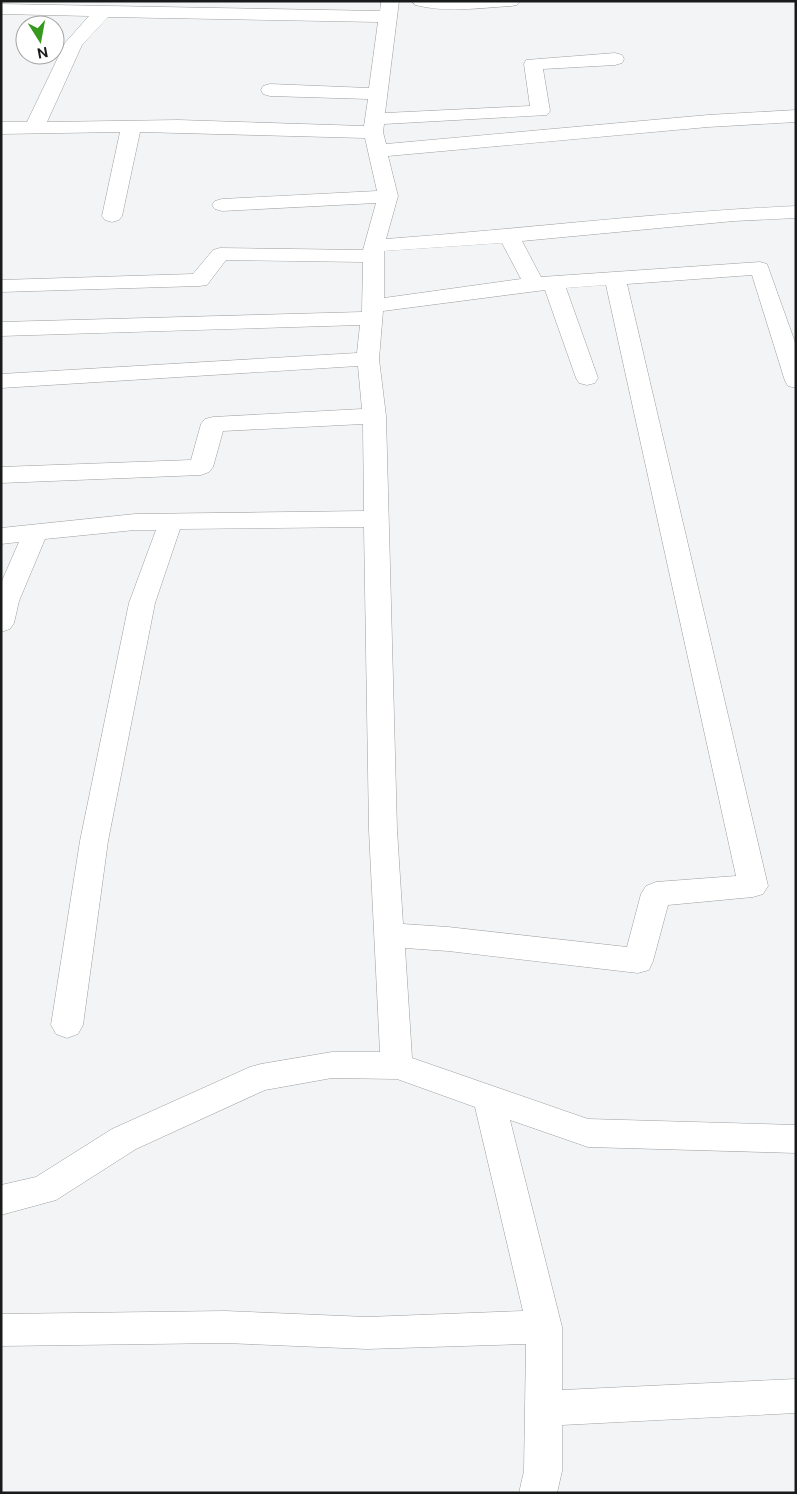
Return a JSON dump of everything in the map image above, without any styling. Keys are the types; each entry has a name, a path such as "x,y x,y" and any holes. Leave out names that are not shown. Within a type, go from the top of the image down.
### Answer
{"street":[{"path":"421,1 447,4 510,1"},
{"path":"1,9 63,5 103,11 389,9 375,134 388,196 374,251 368,359 374,416 383,830 397,1066"},
{"path":"34,128 74,43 103,11"},
{"path":"375,134 540,111 533,64 615,58"},
{"path":"270,90 378,94"},
{"path":"1,128 178,126 375,134 796,116"},
{"path":"112,216 131,127"},
{"path":"222,205 388,196"},
{"path":"1,286 199,280 220,254 374,251 734,215 796,212"},
{"path":"509,236 543,283 587,378"},
{"path":"1,329 372,312 543,283 760,268 796,381"},
{"path":"389,935 448,939 638,961 656,894 753,886 616,278"},
{"path":"1,380 368,359"},
{"path":"1,475 201,468 213,424 374,416"},
{"path":"1,536 135,522 376,519"},
{"path":"67,1025 94,841 142,603 170,521"},
{"path":"1,623 6,602 36,532"},
{"path":"1,1200 44,1190 124,1139 261,1077 332,1065 397,1066 588,1133 796,1139"},
{"path":"489,1098 544,1327 543,1470 538,1493"},
{"path":"1,1330 225,1327 367,1333 544,1327"},
{"path":"544,1408 796,1396"}]}
